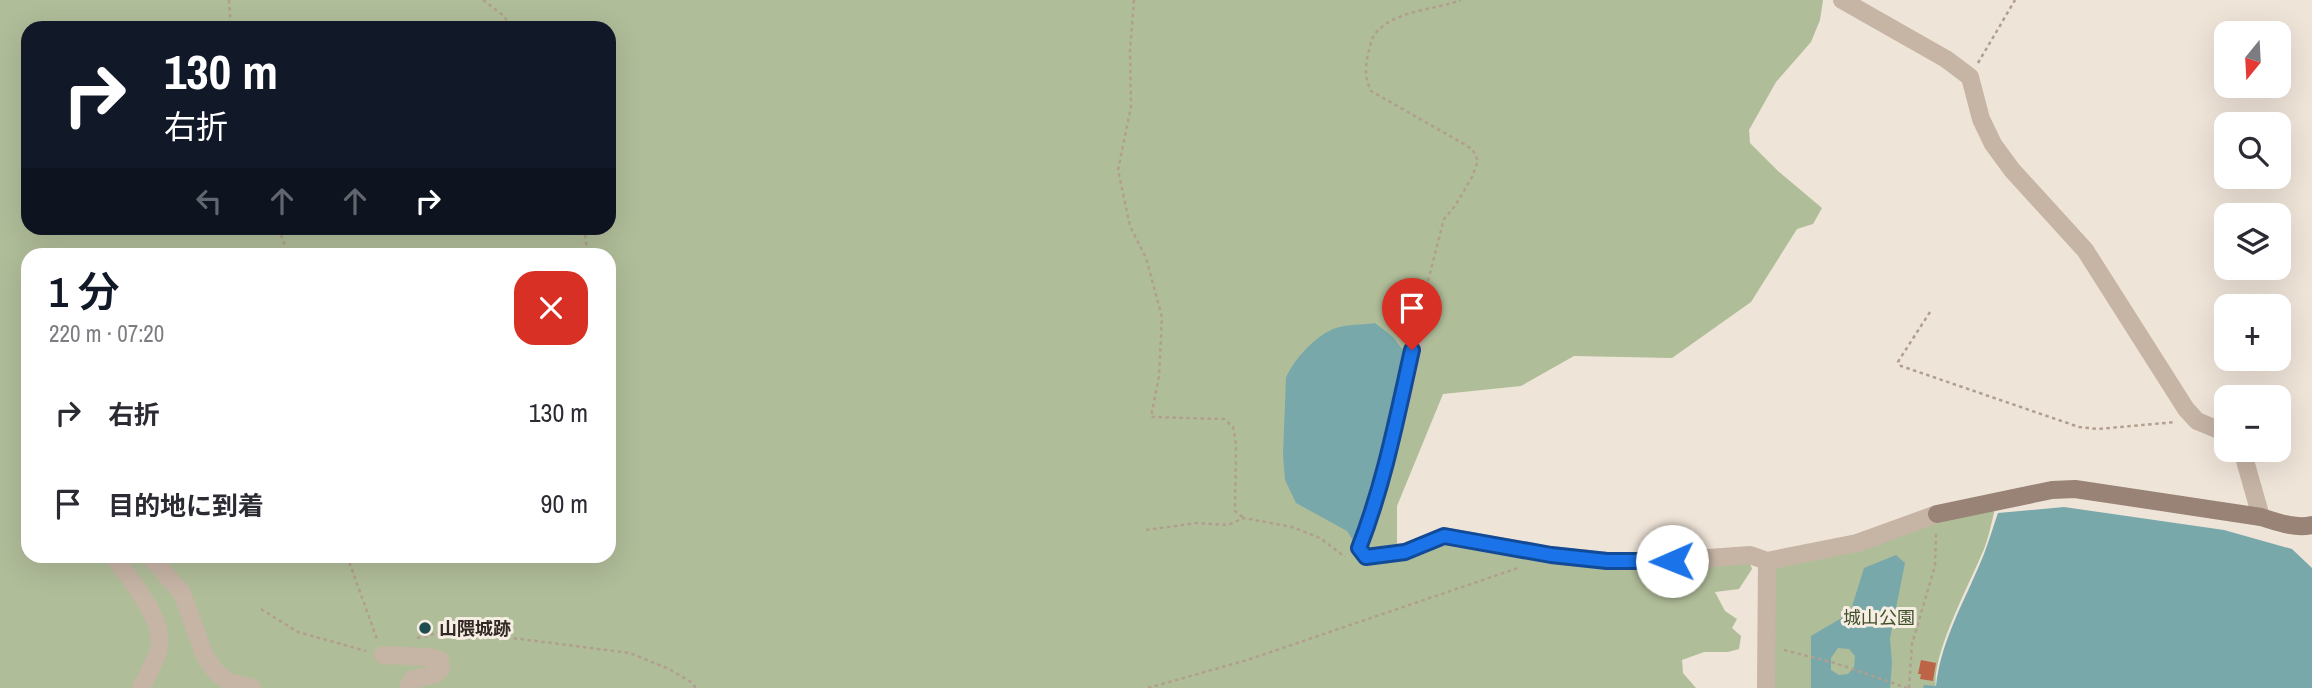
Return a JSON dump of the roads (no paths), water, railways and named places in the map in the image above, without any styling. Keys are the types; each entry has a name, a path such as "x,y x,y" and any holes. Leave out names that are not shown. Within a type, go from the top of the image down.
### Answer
{"street":[{"path":"1842,0 1947,59 1970,76 1981,119 1993,144 2012,170 2085,250 2186,409 2197,421 2214,428"},
{"path":"1418,326 1391,449 1359,548 1366,557 1405,552 1444,536 1551,555 1653,562 1749,555 1767,561 1857,543 1937,514 2052,490 2075,489 2262,517 2309,528"},
{"path":"2246,462 2262,517"},
{"path":"1766,688 1767,561"},
{"path":"119,563 158,628 159,646 141,688"},
{"path":"156,563 182,593 204,654 215,671 229,682 252,688"},
{"path":"383,655 440,660 440,669 436,674 412,680 408,688"}],"water":[{"path":"1375,323 1393,337 1405,353 1367,510 1354,542 1347,531 1296,503 1285,480 1283,455 1286,378 1306,348 1329,331 1345,326"},
{"path":"2064,507 2224,530 2292,549 2312,568 2312,688 1923,688 1924,685 1936,686 1949,635 1984,554 1998,513"},
{"path":"1896,555 1905,563 1890,638 1890,688 1811,688 1811,636 1850,613 1864,568","holes":["1838,648 1849,649 1855,656 1854,667 1848,674 1839,675 1831,670 1831,658"]}],"place":[{"name":"山隈城跡","path":"425,628"}],"park label":[{"name":"城山公園","path":"1879,617"}]}
